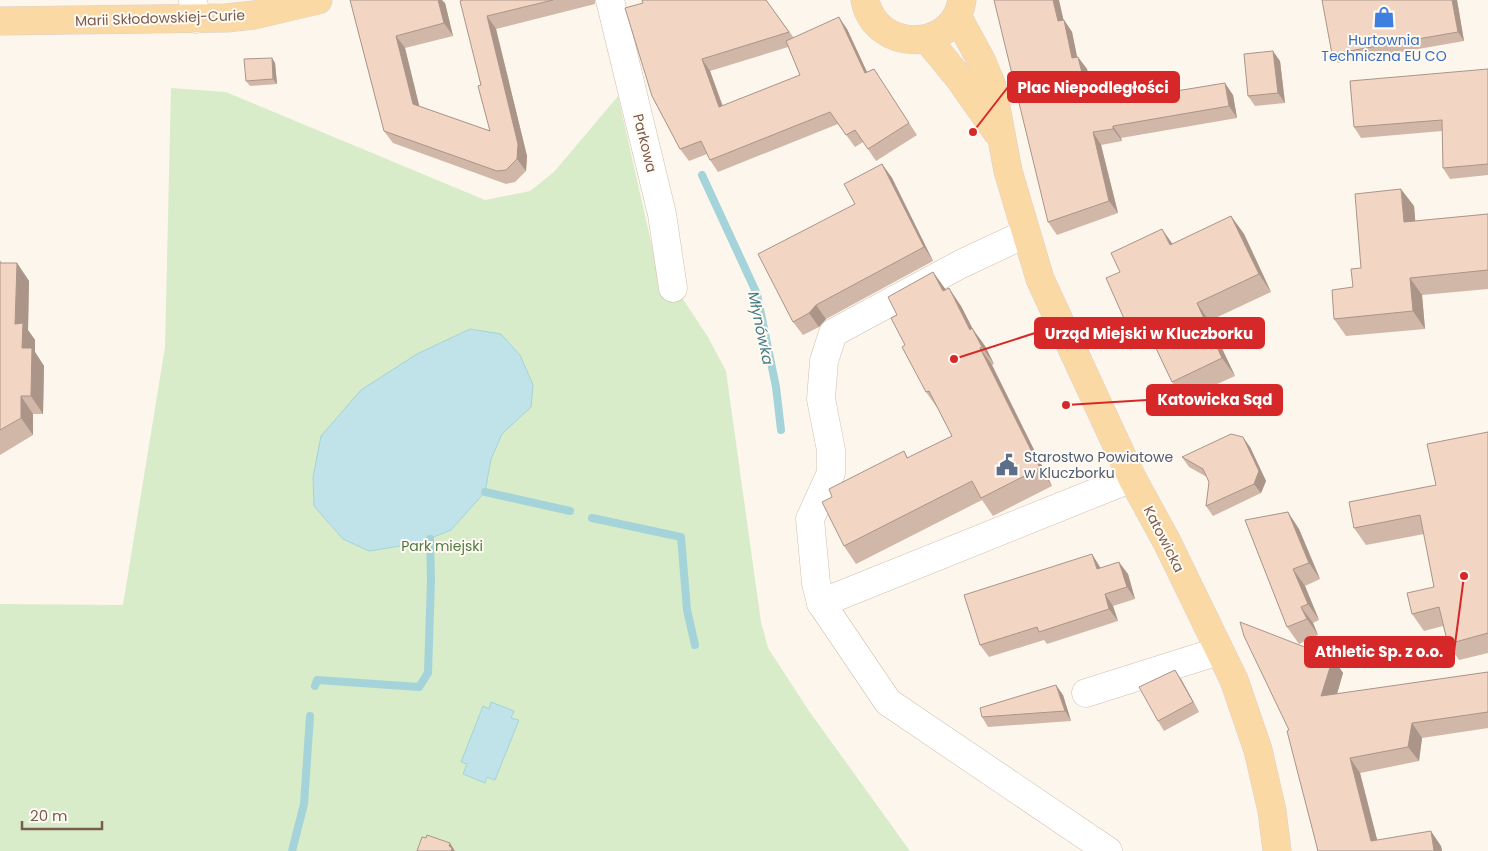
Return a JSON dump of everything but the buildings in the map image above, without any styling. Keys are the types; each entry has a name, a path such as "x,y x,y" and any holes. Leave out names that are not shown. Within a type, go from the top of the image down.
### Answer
{"main road":[{"name":"Marii Skłodowskiej-Curie","path":"0,21 195,10 254,15 318,0"},
{"path":"864,1 871,18 882,30 895,38 912,41 928,39 939,34 959,8"},
{"name":"Katowicka","path":"959,8 992,86 1001,138 1025,234 1040,279 1132,478 1167,542 1234,680 1258,750 1272,811 1277,851"},
{"path":"928,39 959,78 1001,138"}],"street":[{"name":"Parkowa","path":"610,0 662,214 673,288"},
{"path":"1025,234 961,264 834,333 824,361 821,399 831,450 831,473 810,518 816,583 821,603 888,702 1108,851"},
{"path":"821,603 1132,478"},
{"path":"1086,693 1219,651"}],"green space":[{"name":"Park miejski","path":"171,88 226,92 485,200 530,191 554,172 618,96 654,255 708,337 726,371 761,622 768,648 809,711 910,851 0,851 0,604 123,605 165,347"}],"water":[{"path":"470,329 501,334 520,355 533,385 531,407 502,434 491,459 485,492 451,530 419,543 369,551 343,539 314,506 313,477 321,436 361,390 417,354"},
{"path":"491,702 514,711 511,718 519,720 495,780 487,777 485,783 463,774 467,764 461,762 483,706 489,709"}],"waterway":[{"name":"Młynówka","path":"702,175 757,294 776,387 781,430"},
{"path":"485,492 570,511"},
{"path":"592,518 681,537 687,610 695,645"},
{"path":"315,686 317,680 419,687 428,673 431,579 430,539"},
{"path":"292,851 304,804 310,716"}],"place":[{"name":"Hurtownia Techniczna EU CO","path":"1384,17"},
{"name":"Plac Niepodległości","path":"973,132"},
{"name":"Urząd Miejski w Kluczborku","path":"954,359"},
{"name":"Katowicka Sąd","path":"1066,405"},
{"name":"Starostwo Powiatowe w Kluczborku","path":"1007,465"},
{"name":"Athletic Sp. z o.o.","path":"1464,576"}]}
